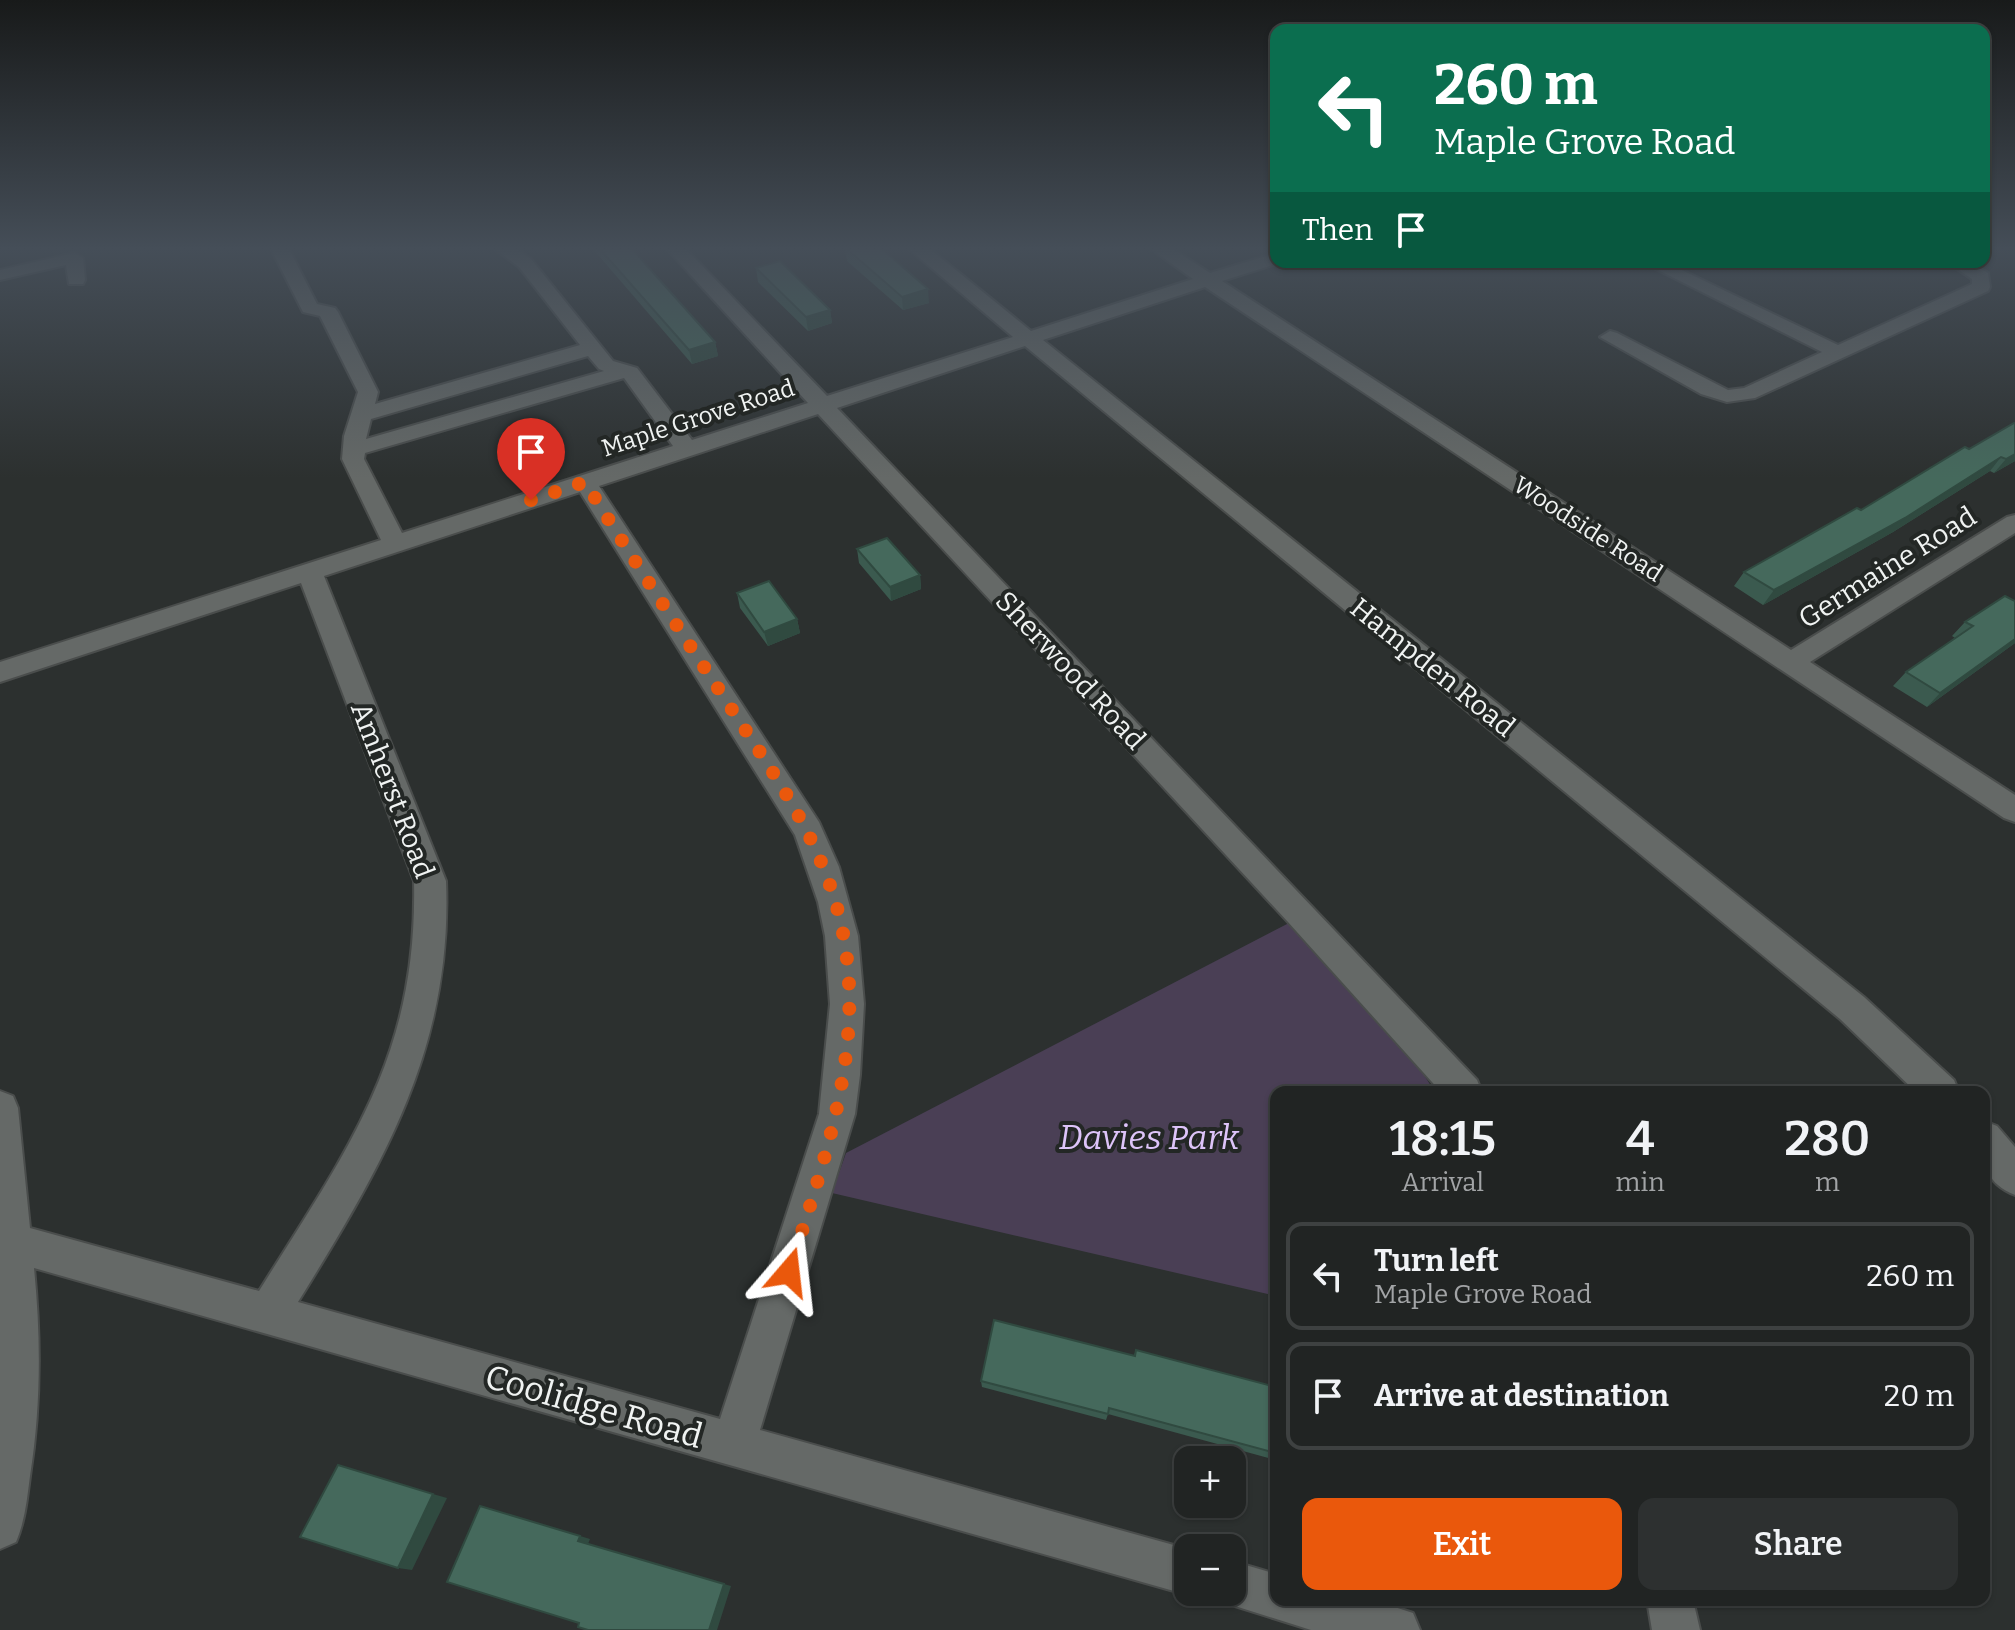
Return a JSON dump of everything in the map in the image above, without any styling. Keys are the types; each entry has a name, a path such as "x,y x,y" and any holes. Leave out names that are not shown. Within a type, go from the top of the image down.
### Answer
{"street":[{"path":"335,325 368,392 353,459 395,543"},
{"path":"575,325 606,365 630,372 687,449"},
{"name":"Sherwood Road","path":"747,325 1458,1086"},
{"name":"Hampden Road","path":"1011,325 1852,1008 1935,1086"},
{"name":"Maple Grove Road","path":"0,672 1071,325"},
{"name":"Woodside Road","path":"1275,325 2015,810"},
{"path":"1781,325 1837,352"},
{"path":"1610,337 1708,390 1727,396 1748,394 1897,325"},
{"path":"364,414 593,348"},
{"path":"354,449 626,371"},
{"path":"585,482 808,831 828,878 846,947 848,1003 844,1068 837,1114 733,1446"},
{"name":"Germaine Road","path":"1791,662 2015,522"},
{"name":"Amherst Road","path":"269,1312 368,1149 411,1047 426,978 433,909 430,881 310,573"},
{"path":"0,1108 5,1240 19,1325 15,1435 0,1526"},
{"path":"1990,1146 2015,1176"},
{"name":"Coolidge Road","path":"5,1240 1174,1568"},
{"path":"1246,1588 1270,1595"},
{"path":"1310,1606 1396,1630"},
{"path":"1671,1606 1676,1630"}],"green space":[{"name":"Davies Park","path":"1289,923 1431,1086 1270,1086 1270,1295 832,1193 846,1153"}],"building":[{"path":"667,325 700,325 715,342 689,350"},
{"path":"2014,423 2015,454 2006,459 2001,457 1905,518 1774,590 1744,572 1857,508 1861,510 1965,447 1969,449"},
{"path":"887,538 920,575 890,587 857,549"},
{"path":"769,581 797,619 764,632 737,593"},
{"path":"2005,596 2015,601 2015,639 1940,693 1906,672 1973,626 1965,622"},
{"path":"994,1320 1135,1356 1136,1350 1270,1385 1270,1451 1109,1408 1108,1414 981,1381"},
{"path":"338,1465 433,1494 398,1568 300,1537"},
{"path":"480,1506 580,1536 578,1541 724,1584 709,1630 588,1630 578,1627 579,1623 447,1582"}],"route":[{"path":"531,500 585,482 789,798 824,864 846,947 848,1003 844,1068 837,1114 789,1272"}]}
